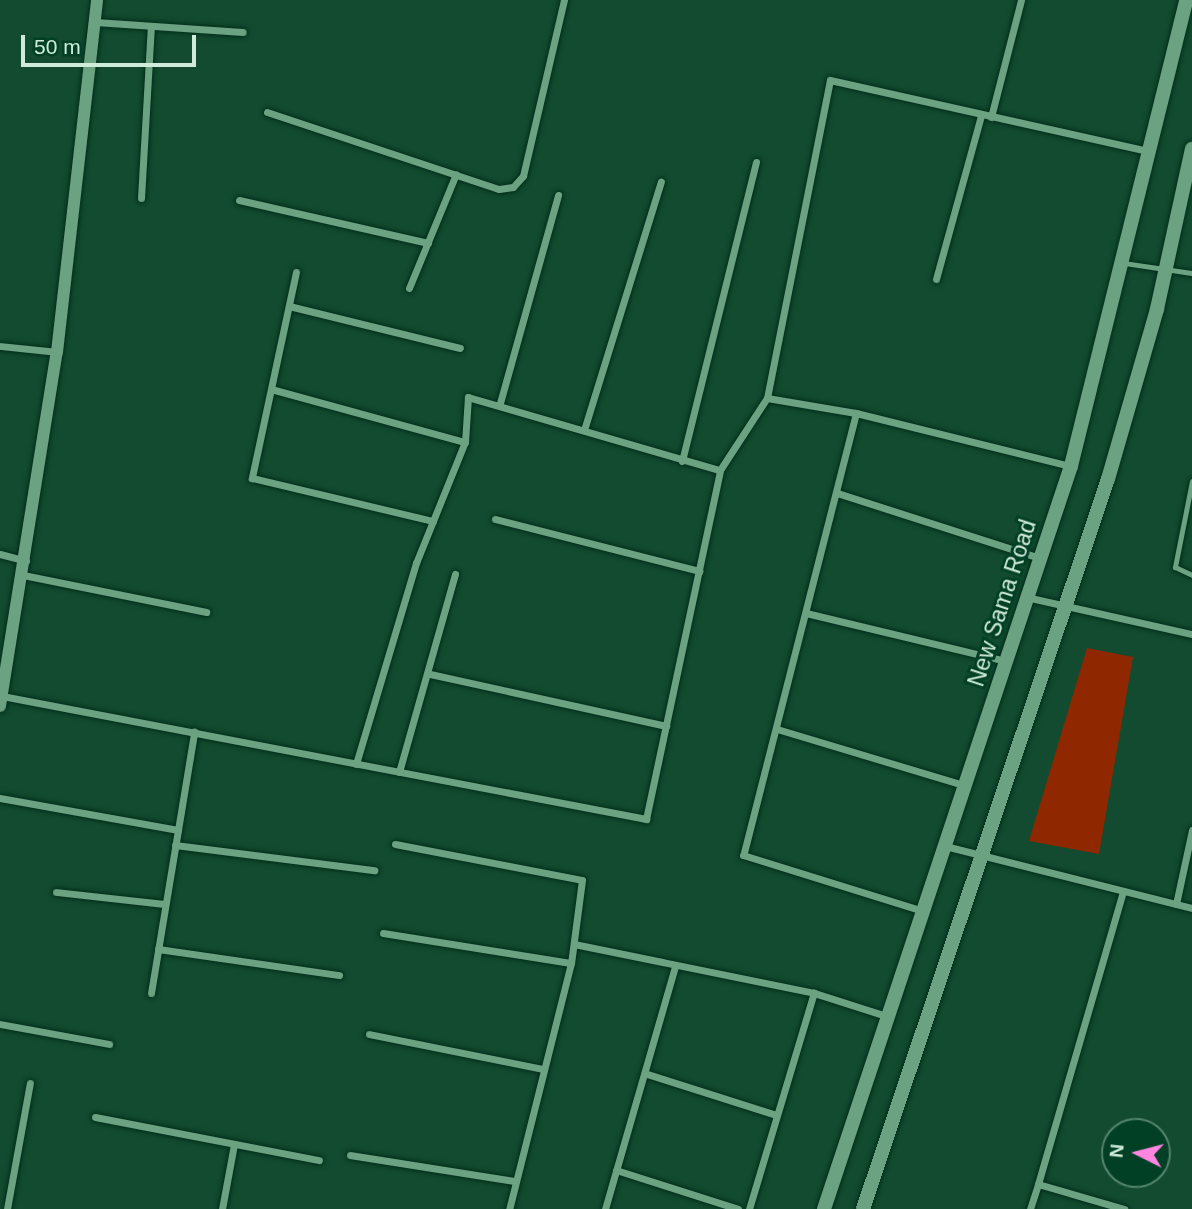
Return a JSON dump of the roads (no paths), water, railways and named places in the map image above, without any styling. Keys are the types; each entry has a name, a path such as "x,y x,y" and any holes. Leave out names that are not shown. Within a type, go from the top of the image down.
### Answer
{"main road":[{"name":"New Sama Road","path":"824,1209 1071,466 1152,152 1186,0"},
{"path":"863,1209 1112,466 1166,268 1192,149"}],"street":[{"path":"97,0 57,352 26,561 1,701 194,732 646,819 720,470 768,398 830,80 981,116 1152,152"},
{"path":"267,112 499,189 513,187 523,176 564,0"},
{"path":"991,117 1021,0"},
{"path":"95,22 243,32"},
{"path":"141,198 151,26"},
{"path":"936,279 981,116"},
{"path":"682,461 756,162"},
{"path":"410,289 456,174"},
{"path":"584,430 661,182"},
{"path":"500,403 558,195"},
{"path":"239,200 428,243"},
{"path":"296,272 252,478 433,521"},
{"path":"289,306 460,348"},
{"path":"0,346 57,352"},
{"path":"271,388 465,442"},
{"path":"356,764 416,563 465,442 468,397 500,403 682,461 720,470"},
{"path":"768,398 856,413 1071,466"},
{"path":"856,413 743,855 923,911"},
{"path":"837,493 1041,558"},
{"path":"495,519 699,571"},
{"path":"0,554 26,561"},
{"path":"399,772 430,674 455,574"},
{"path":"23,575 206,612"},
{"path":"1026,597 1192,634"},
{"path":"806,613 1007,661"},
{"path":"430,674 666,726"},
{"path":"777,729 964,785"},
{"path":"151,993 194,732"},
{"path":"0,798 177,830"},
{"path":"1176,904 1192,830"},
{"path":"395,844 582,880 571,963 509,1209"},
{"path":"175,845 374,870"},
{"path":"944,845 982,858 1192,908"},
{"path":"56,892 166,904"},
{"path":"1030,1209 1123,892"},
{"path":"383,933 571,963"},
{"path":"574,944 674,967 814,993 886,1016"},
{"path":"158,950 338,975"},
{"path":"605,1209 647,1074 674,967"},
{"path":"749,1209 814,993"},
{"path":"0,1024 109,1044"},
{"path":"369,1034 543,1069"},
{"path":"647,1074 776,1115"},
{"path":"8,1209 30,1083"},
{"path":"95,1117 319,1160"},
{"path":"222,1209 234,1144"},
{"path":"350,1155 514,1181"},
{"path":"616,1170 738,1209"},
{"path":"1038,1184 1108,1207 1124,1209"}],"lane":[{"path":"1124,263 1192,273"},
{"path":"1192,481 1174,567 1192,575"}]}
